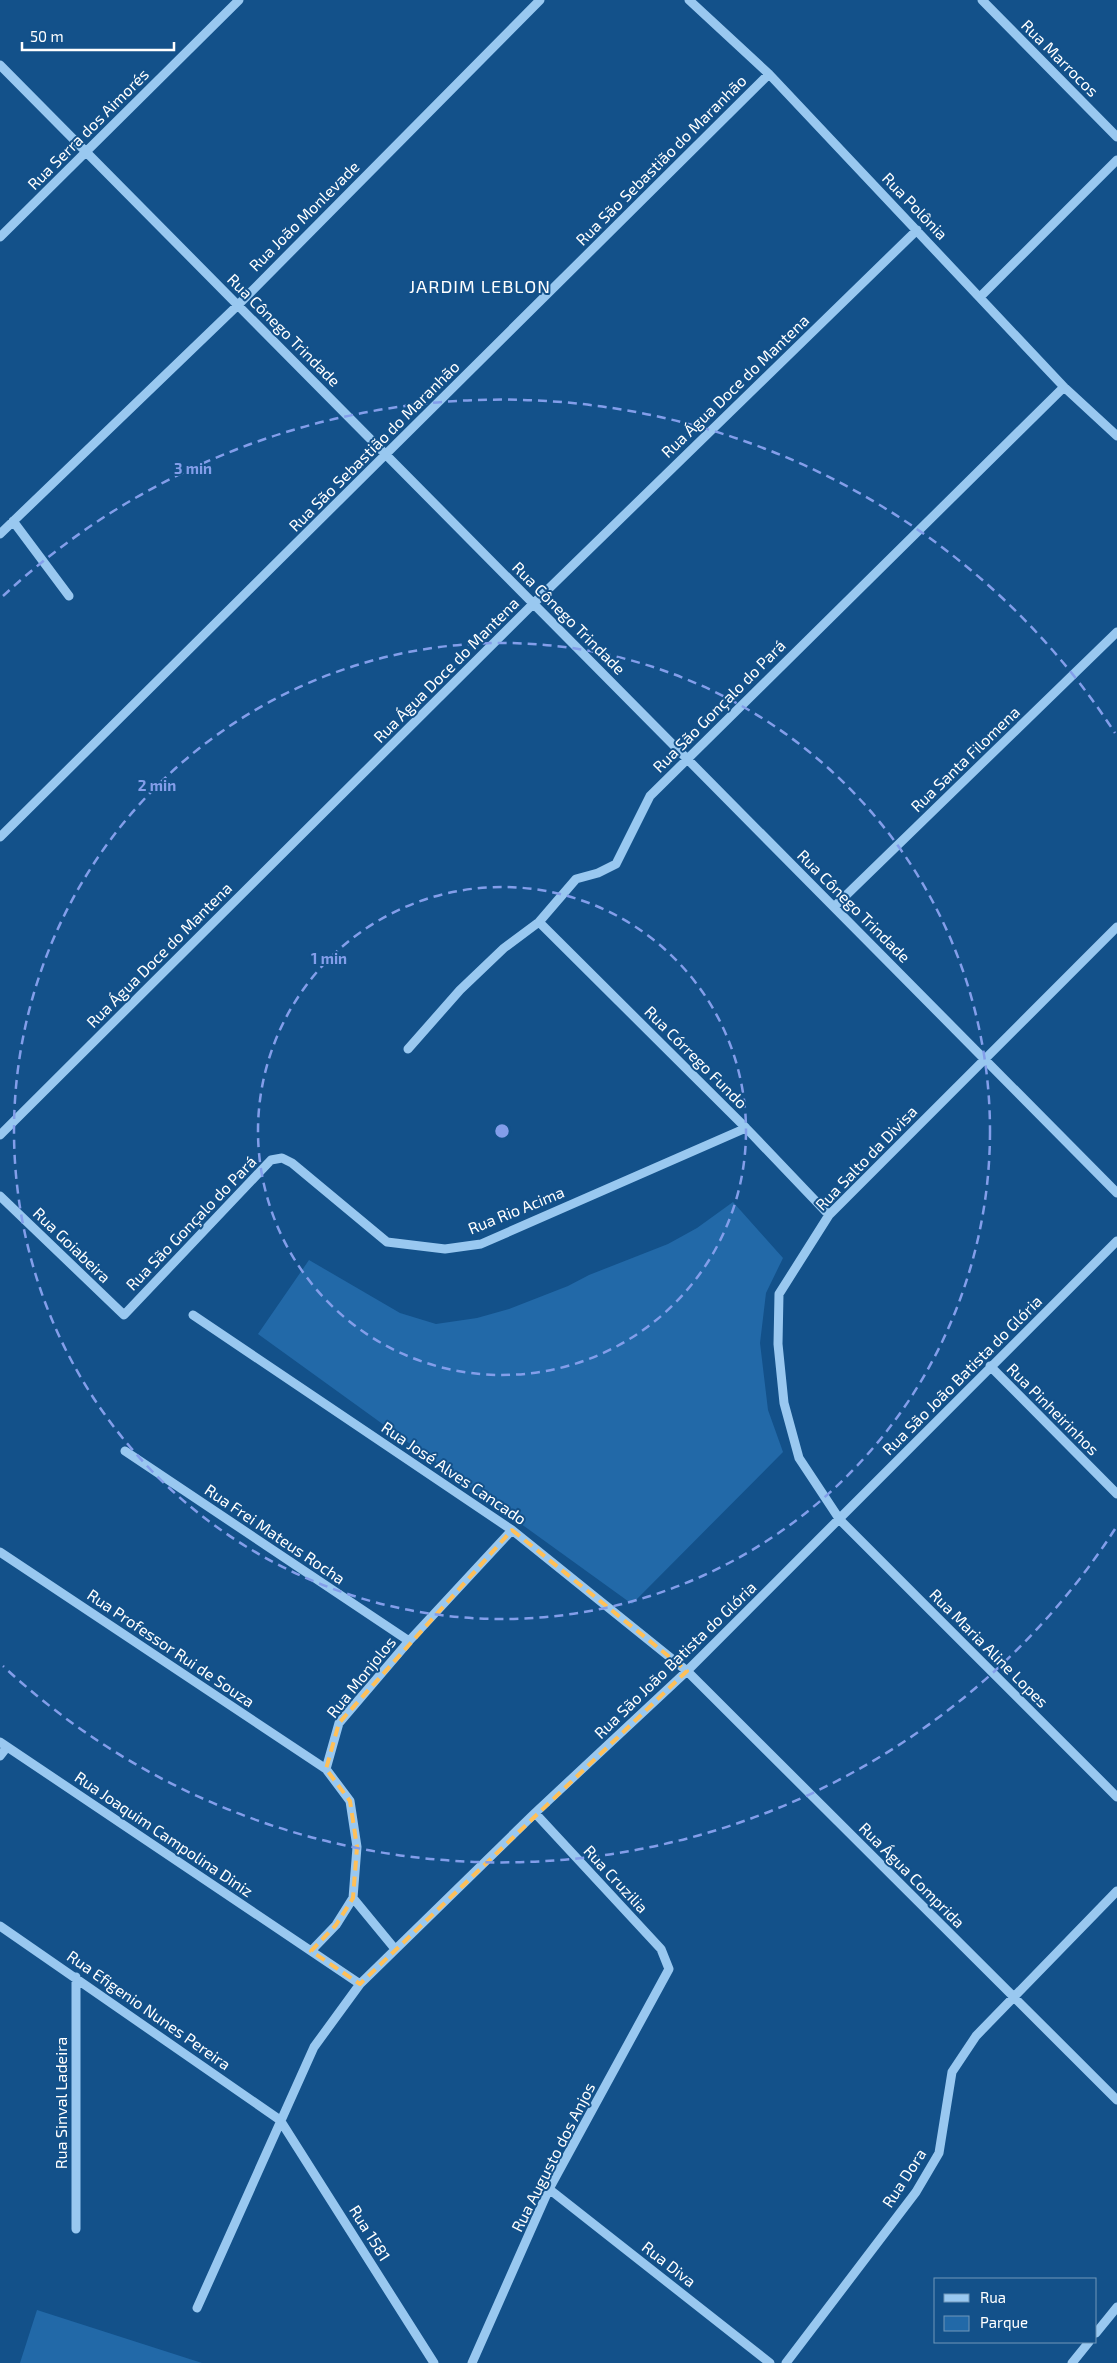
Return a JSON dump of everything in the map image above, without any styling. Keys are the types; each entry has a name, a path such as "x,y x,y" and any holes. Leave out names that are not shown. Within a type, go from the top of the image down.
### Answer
{"street":[{"name":"Rua Serra dos Aimorés","path":"0,237 239,0"},
{"name":"Rua João Monlevade","path":"0,534 238,305 540,0"},
{"name":"Rua Polônia","path":"690,0 769,74 1064,387 1117,436"},
{"name":"Rua Marrocos","path":"982,0 1117,137"},
{"name":"Rua Cônego Trindade","path":"0,65 1117,1193"},
{"name":"Rua São Sebastião do Maranhão","path":"0,837 769,74"},
{"path":"980,297 1117,160"},
{"name":"Rua Água Doce do Mantena","path":"0,1135 534,603 917,230"},
{"name":"Rua São Gonçalo do Pará","path":"408,1049 460,990 504,948 539,922 576,879 598,873 616,864 650,796 1064,387"},
{"path":"13,521 68,596"},
{"name":"Rua Santa Filomena","path":"834,907 1117,632"},
{"name":"Rua Córrego Fundo","path":"539,922 746,1128 829,1215"},
{"name":"Rua Salto da Divisa","path":"840,1520 799,1458 784,1403 778,1344 779,1294 829,1215 1117,926"},
{"name":"Rua Rio Acima","path":"282,1158 292,1163 387,1242 445,1249 481,1244 746,1128"},
{"name":"Rua São Gonçalo do Pará","path":"124,1315 271,1160 282,1158"},
{"name":"Rua Goiabeira","path":"0,1196 124,1315"},
{"name":"Rua São João Batista do Glória","path":"197,2308 314,2047 360,1984 535,1813 687,1671 1117,1241"},
{"name":"Rua José Alves Cancado","path":"194,1314 512,1530 687,1671"},
{"name":"Rua Pinheirinhos","path":"990,1366 1117,1494"},
{"name":"Rua Frei Mateus Rocha","path":"125,1451 409,1641"},
{"name":"Rua Maria Aline Lopes","path":"840,1520 1117,1797"},
{"name":"Rua Monjolos","path":"326,1769 339,1723 409,1641 512,1530"},
{"name":"Rua Professor Rui de Souza","path":"0,1552 326,1769"},
{"name":"Rua Água Comprida","path":"687,1671 1117,2100"},
{"path":"0,1756 3,1744"},
{"name":"Rua Joaquim Campolina Diniz","path":"3,1744 312,1951"},
{"path":"326,1769 350,1801 357,1847 353,1898 336,1925 312,1951 360,1984"},
{"name":"Rua Cruzilia","path":"535,1813 661,1949 669,1969"},
{"name":"Rua Dora","path":"786,2363 916,2192 939,2153 952,2072 976,2036 1117,1891"},
{"path":"353,1898 395,1950"},
{"name":"Rua Efigenio Nunes Pereira","path":"0,1926 280,2120"},
{"name":"Rua Augusto dos Anjos","path":"472,2363 549,2189 669,1969"},
{"name":"Rua Sinval Ladeira","path":"76,1977 76,2229"},
{"name":"Rua 1581","path":"280,2120 434,2363"},
{"name":"Rua Diva","path":"549,2189 770,2363"},
{"path":"1097,2332 1117,2307"},
{"path":"1072,2363 1088,2343"}],"highlighted area":[{"path":"512,1530 687,1671 360,1984 311,1951 336,1925 353,1898 357,1847 350,1801 326,1769 339,1723"}],"green space":[{"path":"733,1202 783,1258 766,1293 760,1343 768,1410 783,1452 632,1604 258,1334 309,1260 400,1313 436,1324 477,1318 509,1309 568,1286 589,1275 668,1244 697,1228"},
{"path":"37,2310 202,2363 20,2363"}],"district":[{"name":"JARDIM LEBLON","path":"480,287"}]}
